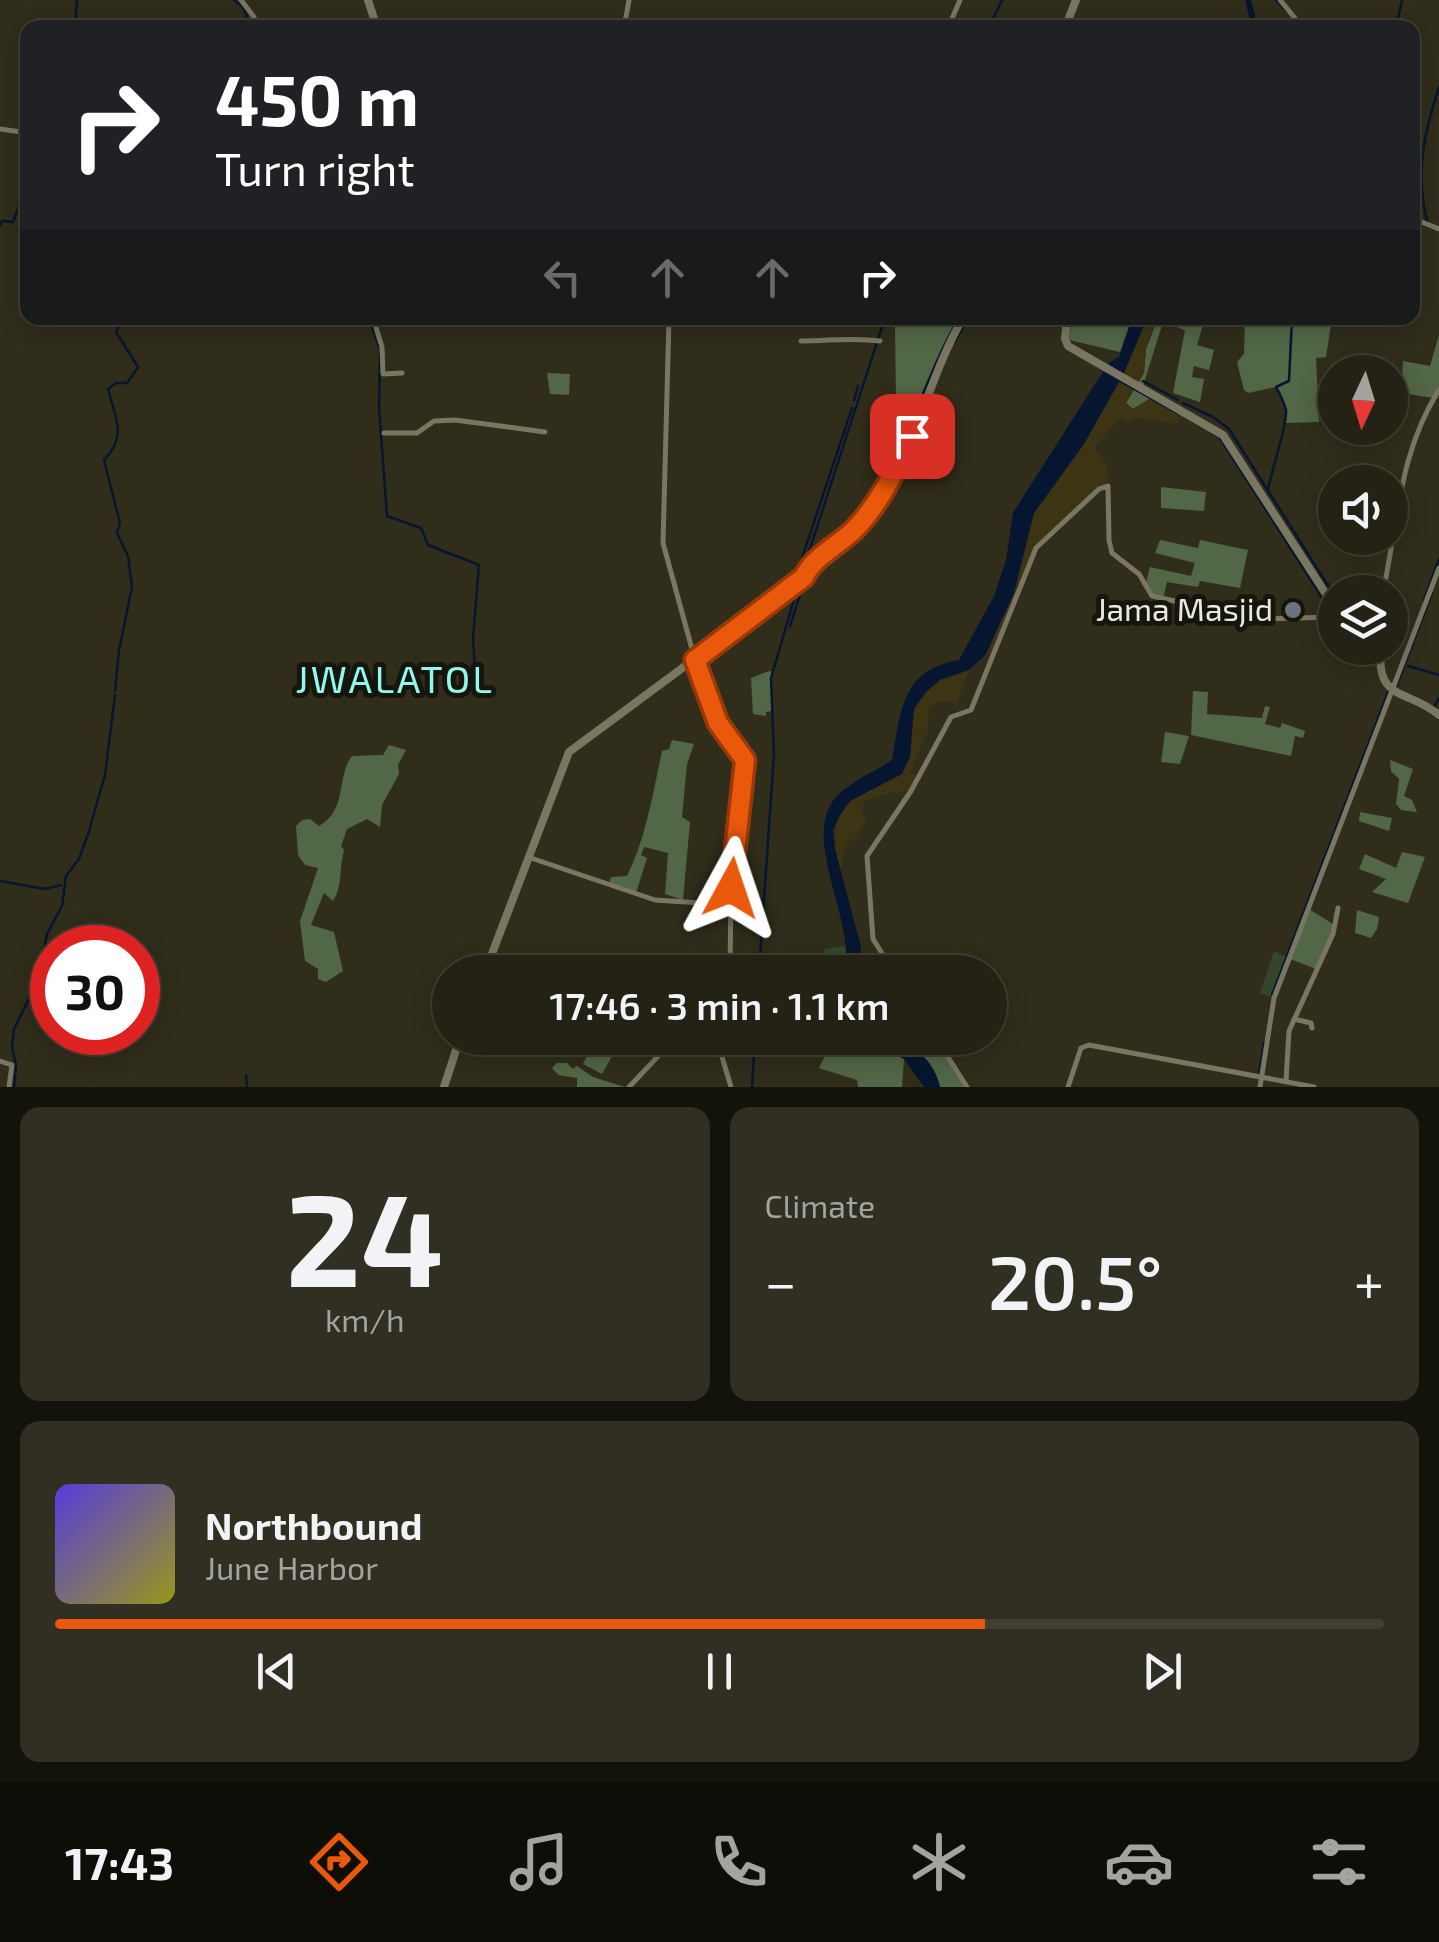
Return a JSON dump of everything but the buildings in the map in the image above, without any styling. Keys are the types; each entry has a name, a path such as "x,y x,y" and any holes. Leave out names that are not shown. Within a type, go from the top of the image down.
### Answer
{"street":[{"path":"1280,0 1296,20"},
{"path":"374,325 382,347 383,374 402,373"},
{"path":"668,325 663,543 695,660 718,723 745,760 731,904 730,955"},
{"path":"491,955 569,752 804,577 812,565 854,531 883,493 907,448 940,360 959,325"},
{"path":"1067,325 1068,346 1223,435 1318,582"},
{"path":"801,340 878,340"},
{"path":"1386,575 1408,454 1439,390"},
{"path":"384,433 417,433 434,421 455,420 545,432"},
{"path":"883,955 873,939 867,856 912,791 951,717 972,710 1036,548 1099,489 1108,486 1112,553 1138,574 1152,596 1249,618 1318,617"},
{"path":"1260,1087 1274,998 1439,568"},
{"path":"1380,665 1380,674 1393,690 1439,715"},
{"path":"528,857 654,900 731,904"},
{"path":"1286,1080 1286,1046 1294,1019 1333,934 1338,908"},
{"path":"1294,1019 1311,1023 1312,1028"},
{"path":"1068,1087 1081,1048 1089,1046 1314,1087"},
{"path":"444,1087 454,1055"},
{"path":"630,1087 659,1055"},
{"path":"724,1055 732,1087"},
{"path":"947,1055 967,1087"},
{"path":"0,1061 12,1065 8,1087"}],"green space":[{"path":"895,325 958,326 919,417 904,419 904,404 896,403"},
{"path":"1071,325 1130,325 1120,352 1069,340"},
{"path":"1155,325 1162,325 1142,389 1154,396 1133,409 1126,403 1144,373 1146,349"},
{"path":"1171,325 1203,325 1197,345 1214,350 1209,370 1194,366 1192,377 1204,379 1200,402 1173,393 1185,330"},
{"path":"1245,325 1331,325 1326,355 1316,358 1318,422 1286,423 1286,408 1276,387 1248,393 1237,362 1244,354"},
{"path":"1439,335 1439,390 1434,398 1408,394 1408,362 1430,366"},
{"path":"547,373 570,374 569,395 550,394"},
{"path":"1161,487 1206,492 1204,511 1161,508"},
{"path":"1160,540 1198,548 1200,540 1248,550 1240,588 1200,581 1198,587 1167,582 1163,599 1152,596 1145,587 1150,567 1191,576 1195,563 1155,553"},
{"path":"769,671 772,711 766,712 766,716 753,714 751,678"},
{"path":"1193,691 1208,692 1207,714 1262,718 1265,706 1270,707 1265,724 1280,728 1282,723 1305,731 1303,738 1295,736 1291,756 1191,735"},
{"path":"1165,732 1189,736 1180,764 1161,762"},
{"path":"672,740 694,744 687,764 682,817 690,822 683,900 665,894 668,853 644,847 641,855 647,858 636,893 609,884 611,877 627,876 634,861 662,751 669,749"},
{"path":"389,745 406,750 398,765 399,774 382,805 380,827 367,819 347,829 341,846 344,850 336,895 333,901 324,893 311,925 334,932 343,971 326,982 318,979 318,969 305,961 300,921 318,868 305,865 298,855 296,826 310,819 319,826 328,819 338,802 352,756 383,755"},
{"path":"1390,760 1413,769 1404,796 1412,800 1417,812 1401,810 1396,804 1399,779 1391,771"},
{"path":"1360,812 1392,818 1389,831 1359,821"},
{"path":"1402,852 1425,857 1408,903 1372,892 1386,879 1359,869 1365,854 1396,868"},
{"path":"1309,909 1336,926 1316,969 1290,959"},
{"path":"1357,910 1379,917 1371,938 1355,933"},
{"path":"848,945 847,955 823,955 825,949"},
{"path":"1274,951 1290,959 1274,998 1260,993"},
{"path":"587,1055 612,1056 602,1074 583,1064"},
{"path":"826,1055 896,1055 904,1059 902,1087 858,1087 857,1080 819,1068"},
{"path":"920,1055 947,1055 967,1087 940,1087 934,1070"},
{"path":"557,1063 567,1063 573,1069 577,1066 593,1077 625,1087 577,1087 577,1078 558,1075 552,1068"}],"sand":[{"path":"1144,325 1155,325 1146,349 1144,373 1126,403 1133,409 1154,396 1175,409 1177,424 1135,417 1126,422 1120,418 1094,448 1107,464 1108,486 1099,489 1036,548 993,655 986,654 1014,593 1034,513 1084,444 1124,373"},
{"path":"969,670 957,703 938,701 929,710 928,731 910,773 919,776 911,791 865,801 861,809 867,821 859,830 859,837 846,846 841,872 836,833 845,808 867,791 902,774 911,723 921,699 942,679"}],"water":[{"path":"1130,325 1144,325 1124,373 1084,444 1034,513 1014,593 986,654 969,670 940,680 926,692 914,709 910,757 902,774 850,801 833,830 861,947 860,955 846,955 825,854 828,811 845,789 892,760 902,709 915,683 940,665 959,660 994,596 1006,560 1013,513 1110,362 1119,357"},
{"path":"896,1055 921,1055 930,1063 940,1087 924,1087 904,1059"}],"waterway":[{"path":"76,20 77,0"},
{"path":"234,0 242,6 245,20"},
{"path":"993,20 1002,0"},
{"path":"1248,0 1253,20"},
{"path":"1276,0 1285,10"},
{"path":"1398,20 1402,0"},
{"path":"1427,221 1423,153 1439,87"},
{"path":"0,225 2,221 13,222 20,203"},
{"path":"115,691 132,587 128,556 117,533 120,523 104,460 118,434 108,389 116,383 127,383 138,367 116,332 120,325"},
{"path":"801,576 883,325"},
{"path":"858,517 902,444 955,325"},
{"path":"954,343 964,325"},
{"path":"1268,489 1286,416 1276,387 1289,381 1292,325"},
{"path":"372,326 379,347"},
{"path":"380,354 379,408 387,516 421,528 428,545 479,565 473,638 475,671"},
{"path":"1120,381 1177,413"},
{"path":"1143,381 1178,400"},
{"path":"854,400 858,386"},
{"path":"1183,403 1229,429 1321,575"},
{"path":"796,576 852,408"},
{"path":"1220,438 1318,591"},
{"path":"819,565 856,534 873,511"},
{"path":"803,569 824,549"},
{"path":"1424,600 1439,559"},
{"path":"790,626 804,582"},
{"path":"760,955 774,754 771,678 797,589"},
{"path":"1396,687 1432,593"},
{"path":"1408,666 1439,675"},
{"path":"1272,995 1389,690"},
{"path":"14,1087 14,1029 39,978 47,934 62,906 66,876 79,859 89,831 105,775 115,695"},
{"path":"1437,709 1434,707 1439,698"},
{"path":"0,881 45,889 61,885"},
{"path":"1259,1074 1264,1043"},
{"path":"752,1087 754,1055"},
{"path":"246,1075 247,1087"}],"place":[{"name":"Jama Masjid","path":"1293,610"}],"district":[{"name":"JWALATOL","path":"395,680"}],"route":[{"path":"731,888 745,760 718,723 695,660 804,577 812,565 854,531 883,493 912,436"}]}
